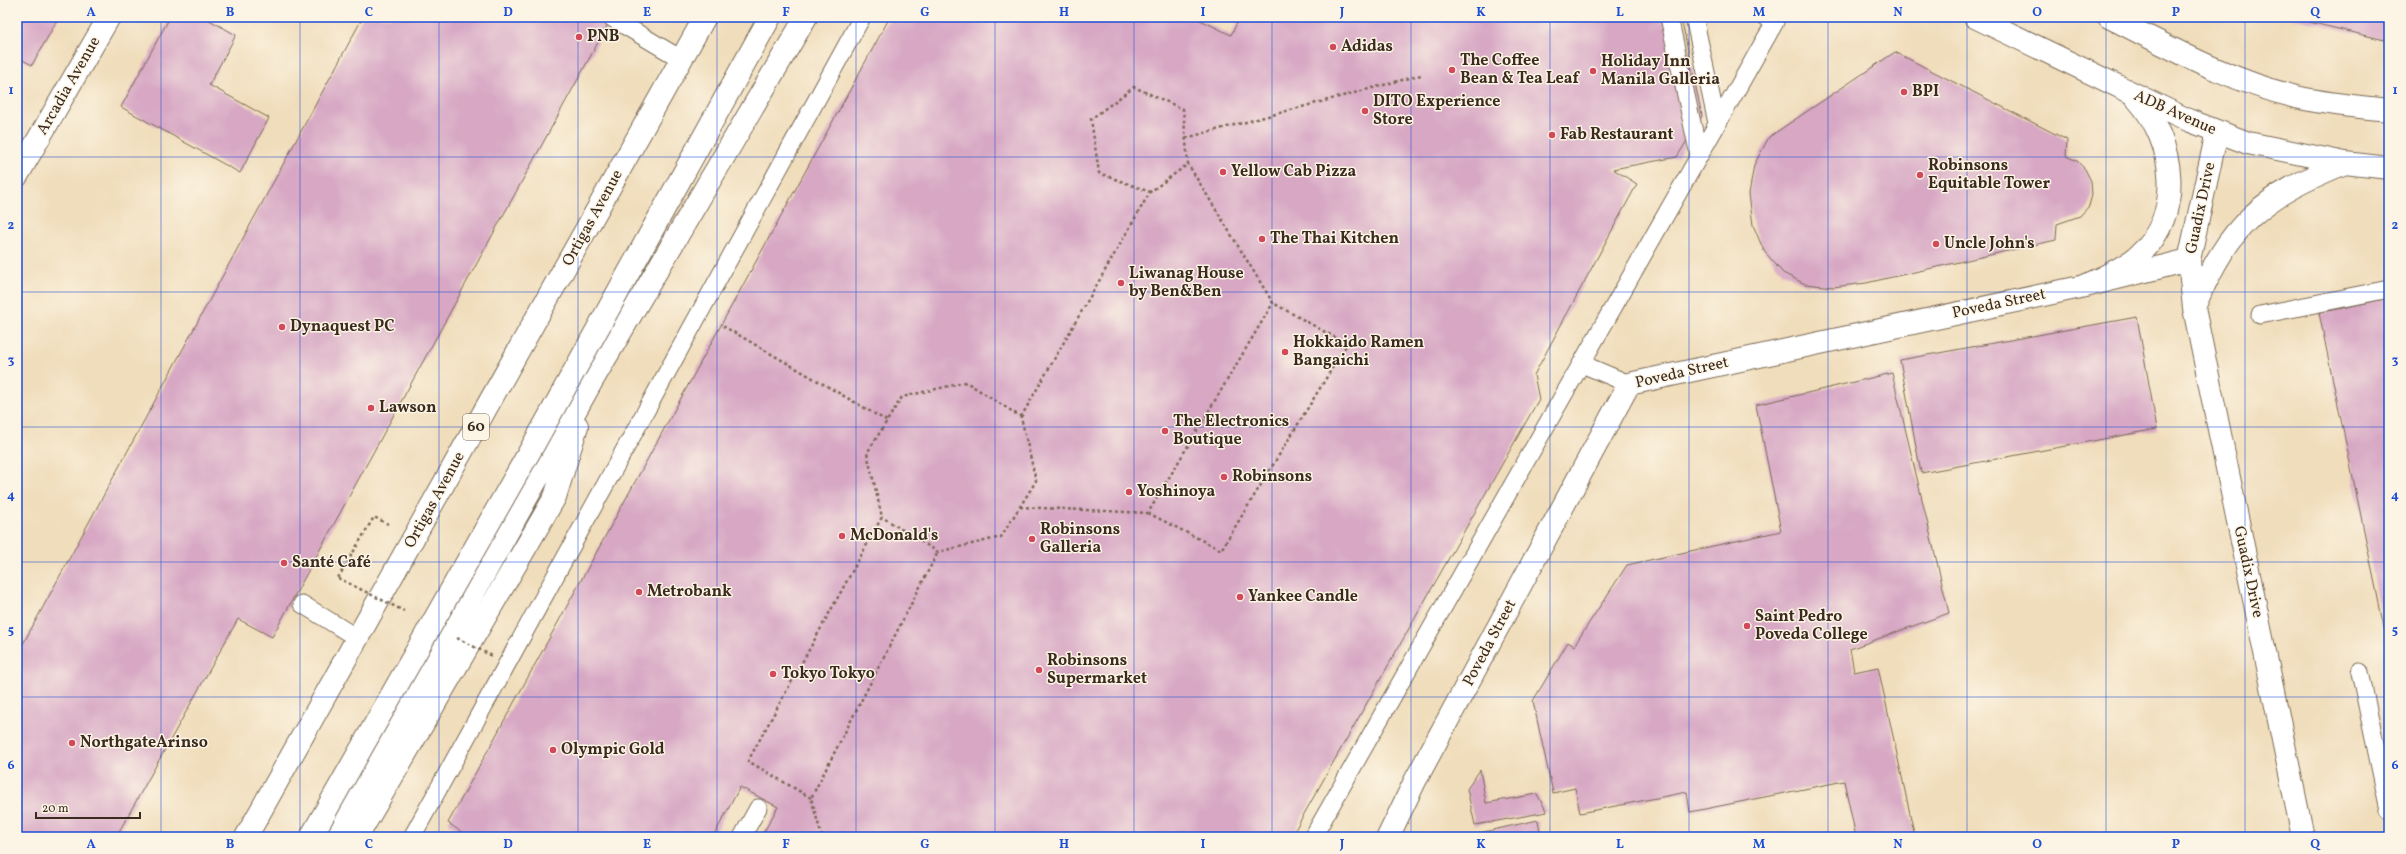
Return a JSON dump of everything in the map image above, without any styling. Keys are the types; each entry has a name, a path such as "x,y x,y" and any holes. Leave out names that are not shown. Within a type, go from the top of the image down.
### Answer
{"main road":[{"name":"Arcadia Avenue","path":"17,176 109,17"},
{"name":"Ortigas Avenue","path":"246,837 705,17"},
{"path":"311,837 535,442 770,17"},
{"path":"337,837 592,381 806,17"},
{"name":"ADB Avenue","path":"1975,17 2188,120 2217,132 2248,143 2345,163 2389,168"},
{"path":"2109,17 2195,61 2246,81 2296,97 2389,110"},
{"path":"2085,286 2112,273 2138,256 2156,233 2168,201 2169,168 2163,139 2150,113 2132,93"},
{"name":"Guadix Drive","path":"2217,132 2189,260 2194,308 2303,837"},
{"name":"Guadix Drive","path":"2194,308 2216,260 2242,225 2285,190 2345,163"},
{"name":"Poveda Street","path":"1388,837 1415,780 1630,384 2085,286 2189,260"},
{"path":"357,837 555,497 592,381"}],"lane":[{"path":"412,837 862,17"},
{"path":"1669,17 1699,155"},
{"path":"1694,17 1717,123"},
{"path":"1313,837 1775,22 1766,17"},
{"path":"612,18 681,60"},
{"path":"2260,315 2389,290"},
{"path":"1582,364 1630,384"},
{"path":"322,837 505,515 526,499"},
{"path":"302,604 357,638"},
{"path":"2360,672 2389,810"},
{"path":"742,837 758,808"}],"path":[{"path":"1186,138 1421,75"},
{"path":"1020,507 1148,513 1220,550 1347,344 1274,303 1188,164 1183,109 1134,87 1091,119 1099,173 1150,192"},
{"path":"882,517 938,552 1001,537 1036,481 1021,417 1150,192 1188,164"},
{"path":"1148,513 1274,303"},
{"path":"699,314 887,421"},
{"path":"811,798 748,761 882,517 867,453 902,397 966,382 1021,417"},
{"path":"338,578 374,517"},
{"path":"822,837 811,798 938,552"}],"building":[{"path":"17,17 59,17 32,65 17,57"},
{"path":"170,17 204,17 236,35 209,85 269,118 240,173 121,107"},
{"path":"363,17 612,17 272,637 238,619 116,837 17,837 17,655"},
{"name":"Robinsons Galleria","path":"890,17 1194,17 1231,35 1240,17 1681,17 1702,116 1677,157 1613,169 1637,184 1534,375 1539,399 1291,837 761,837 778,807 740,787 713,837 469,837 448,823"},
{"path":"2389,17 2389,41 2292,18"},
{"name":"Robinsons Equitable Tower","path":"1895,52 2067,140 2066,156 2077,161 2085,169 2091,181 2092,195 2089,206 2080,216 2057,224 2056,240 1866,283 1833,287 1805,284 1783,273 1764,251 1753,225 1749,194 1754,165 1769,137"},
{"path":"2389,298 2389,647 2388,647 2319,313"},
{"path":"2137,317 2157,429 1921,473 1900,360"},
{"path":"1892,373 1949,613 1850,649 1854,672 1878,667 1915,837 1856,837 1844,781 1690,812 1687,792 1580,813 1575,788 1553,793 1533,701 1568,642 1574,646 1627,565 1781,531 1756,405"},
{"path":"1480,770 1486,803 1537,794 1547,812 1475,825 1467,789"},
{"path":"1538,820 1541,837 1480,837 1479,833"}],"place":[{"name":"PNB","path":"579,37"},
{"name":"Adidas","path":"1333,47"},
{"name":"The Coffee Bean & Tea Leaf","path":"1452,70"},
{"name":"Holiday Inn Manila Galleria","path":"1593,71"},
{"name":"BPI","path":"1904,92"},
{"name":"DITO Experience Store","path":"1365,111"},
{"name":"Fab Restaurant","path":"1552,135"},
{"name":"Yellow Cab Pizza","path":"1223,172"},
{"name":"Robinsons Equitable Tower","path":"1920,175"},
{"name":"The Thai Kitchen","path":"1262,239"},
{"name":"Uncle John's","path":"1936,244"},
{"name":"Liwanag House by Ben&Ben","path":"1121,283"},
{"name":"Dynaquest PC","path":"282,327"},
{"name":"Hokkaido Ramen Bangaichi","path":"1285,352"},
{"name":"Lawson","path":"371,408"},
{"name":"The Electronics Boutique","path":"1165,431"},
{"name":"Robinsons","path":"1224,477"},
{"name":"Yoshinoya","path":"1129,492"},
{"name":"McDonald's","path":"842,536"},
{"name":"Robinsons Galleria","path":"1032,539"},
{"name":"Santé Café","path":"284,563"},
{"name":"Metrobank","path":"639,592"},
{"name":"Yankee Candle","path":"1240,597"},
{"name":"Saint Pedro Poveda College","path":"1747,626"},
{"name":"Robinsons Supermarket","path":"1039,670"},
{"name":"Tokyo Tokyo","path":"773,674"},
{"name":"NorthgateArinso","path":"72,743"},
{"name":"Olympic Gold","path":"553,750"}]}
